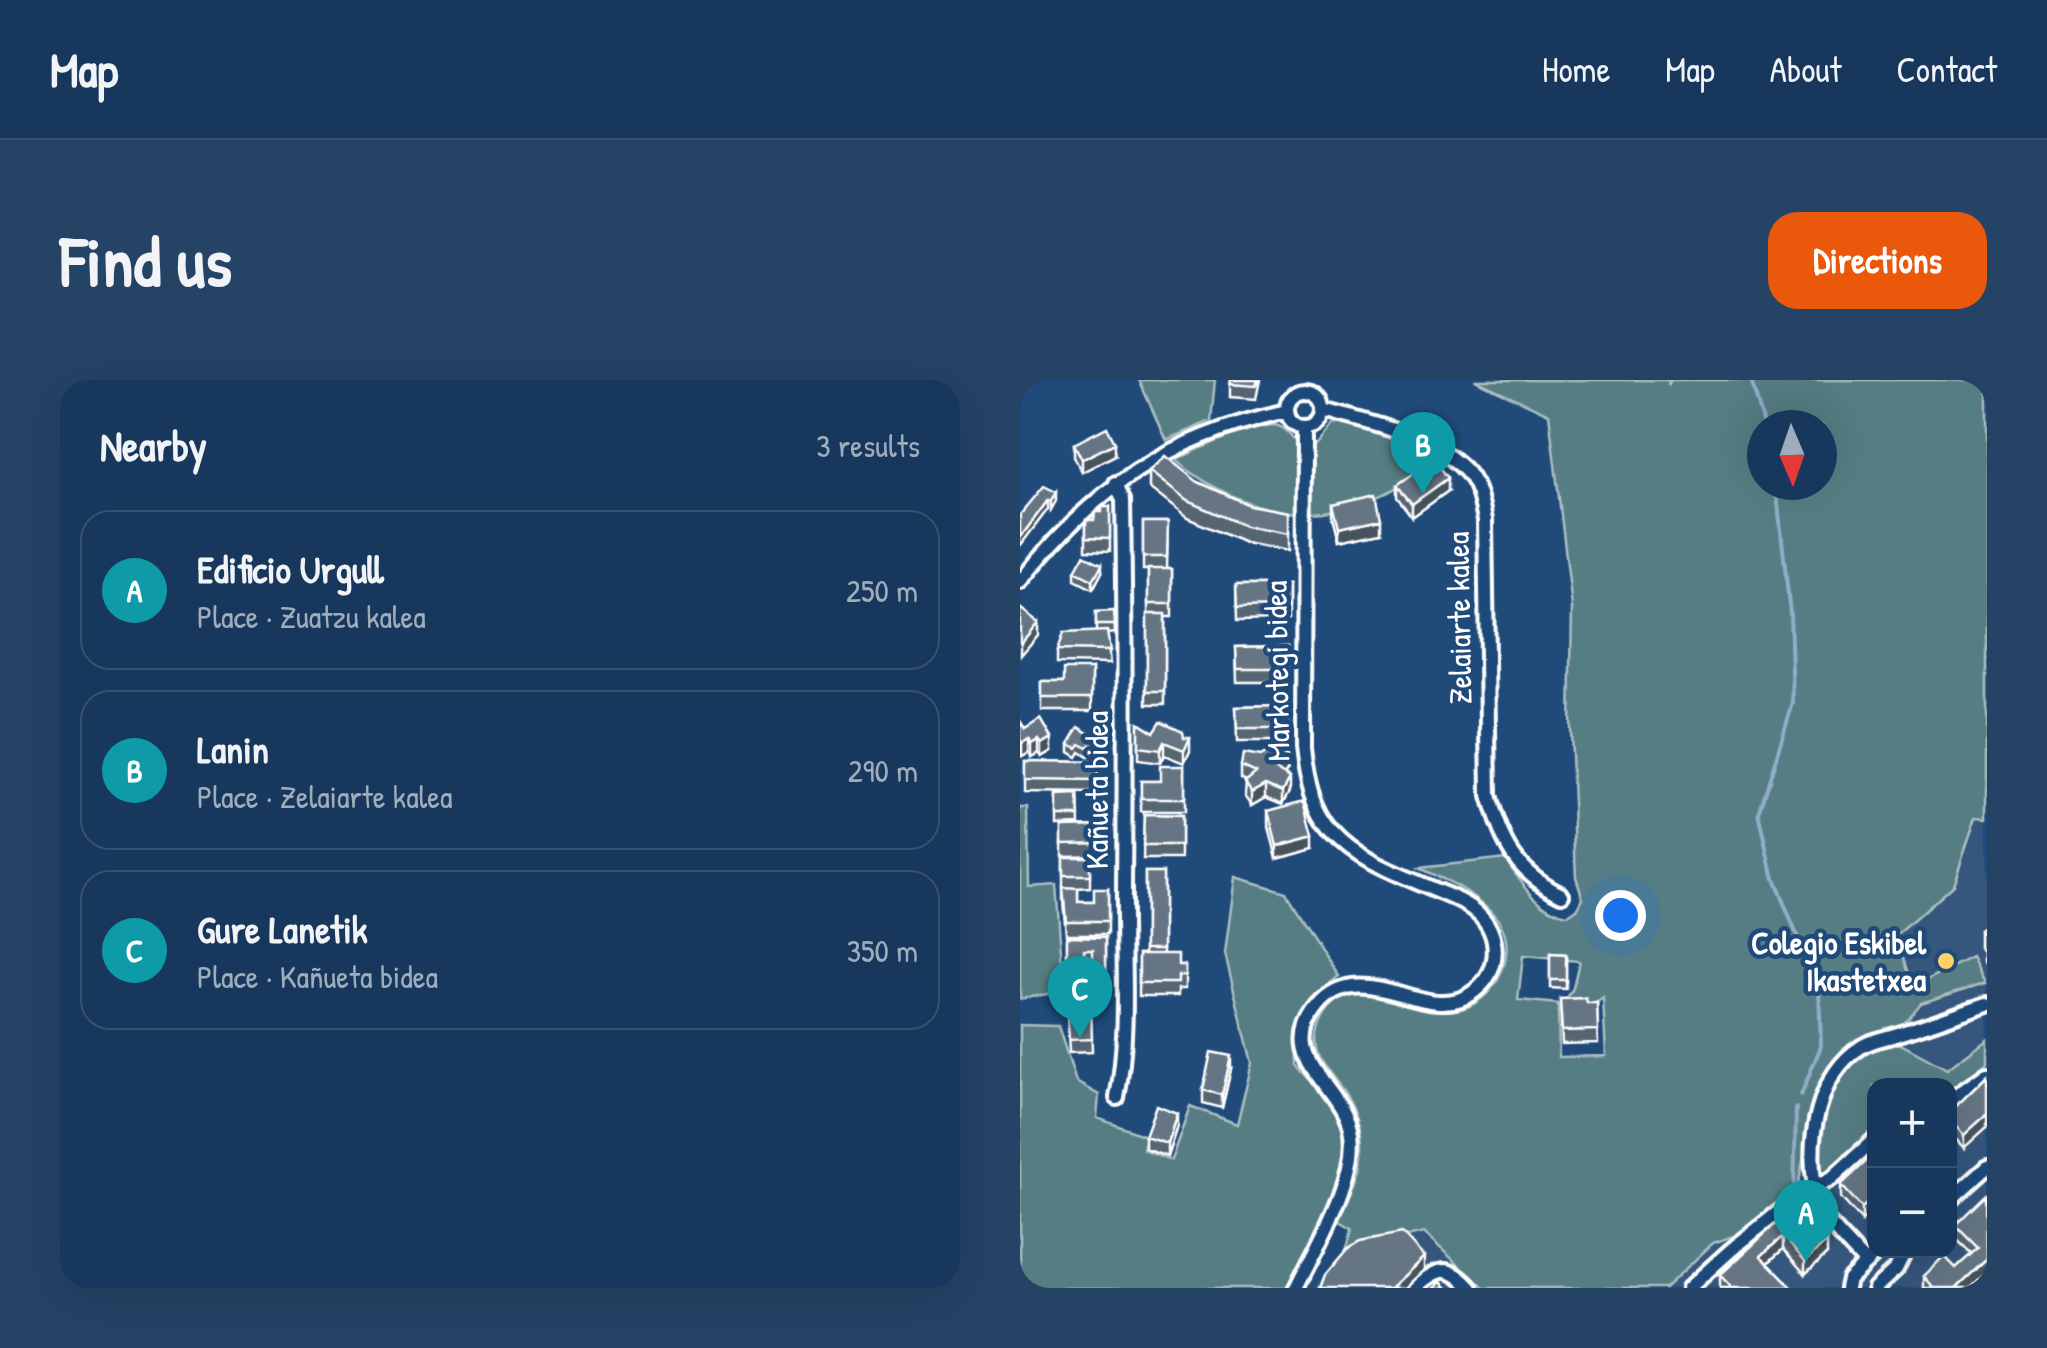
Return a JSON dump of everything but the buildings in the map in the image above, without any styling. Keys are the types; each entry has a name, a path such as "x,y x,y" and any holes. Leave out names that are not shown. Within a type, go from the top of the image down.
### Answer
{"street":[{"path":"1293,386 1313,392 1321,399 1324,410 1320,421 1304,427 1292,422 1287,411 1293,386"},
{"name":"Zelaiarte kalea","path":"1324,410 1432,446 1464,468 1479,492 1485,520 1489,796 1497,826 1514,858 1537,882 1562,894"},
{"path":"1020,582 1084,510 1116,483 1212,431 1287,411"},
{"name":"Markotegi bidea","path":"1296,1288 1348,1177 1352,1154 1345,1112 1311,1066 1306,1050 1312,1015 1322,1001 1353,985 1446,1002 1463,999 1487,980 1495,962 1491,929 1468,905 1359,854 1332,831 1316,806 1307,781 1303,748 1304,427"},
{"name":"Kañueta bidea","path":"1116,483 1124,500 1126,650 1123,993 1116,1098"},
{"path":"1814,1187 1810,1157 1815,1129 1822,1100 1836,1070 1862,1046 1987,1004"},
{"path":"1957,1095 1987,1074"},
{"path":"1690,1288 1732,1250 1814,1187 1832,1178 1867,1146"},
{"path":"1957,1194 1987,1166"},
{"path":"1814,1207 1866,1262"},
{"path":"1847,1288 1848,1279 1870,1258"},
{"path":"1883,1286 1898,1258"},
{"path":"1414,1288 1430,1274 1448,1270 1458,1274 1471,1288"}],"shaded area":[{"name":"Colegio Eskibel Ikastetxea","path":"1976,816 1987,818 1987,1039 1947,1069 1897,1042 1903,1025 1920,1003 1897,935 1953,885"},
{"path":"1987,1062 1987,1288 1665,1288 1713,1243 1753,1229 1867,1141 1867,1258 1957,1258 1957,1088"},
{"path":"1424,1233 1484,1288 1314,1288 1331,1264 1349,1249"}],"green space":[{"path":"1139,380 1215,380 1211,421 1166,440"},
{"path":"1475,380 1669,380 1668,385 1671,380 1987,380 1987,818 1976,817 1953,885 1897,935 1913,987 1972,957 1985,983 1921,1003 1903,1025 1859,1041 1832,1067 1815,1100 1799,1181 1792,1195 1753,1229 1713,1243 1665,1288 1484,1288 1424,1233 1346,1251 1352,1228 1338,1220 1356,1181 1362,1147 1354,1110 1317,1051 1317,1035 1326,1014 1340,1000 1359,994 1443,1011 1470,1006 1493,986 1506,959 1503,929 1495,916 1460,888 1419,868 1505,858 1532,894 1548,908 1568,915 1583,898 1576,877 1570,730 1572,607 1549,414","holes":["1523,956 1579,961 1573,988 1563,1005 1593,1005 1603,998 1606,1056 1559,1057 1558,1004 1518,1000"]},
{"path":"1342,423 1401,440 1438,459 1372,500 1340,510 1307,513 1274,510 1241,500 1175,460 1264,426 1282,427 1298,445 1316,444 1332,425"},
{"path":"1020,808 1028,808 1029,887 1056,885 1064,991 1020,999"},
{"path":"1235,877 1286,892 1339,977 1316,996 1304,1014 1298,1065 1334,1106 1344,1150 1333,1198 1290,1288 1020,1288 1020,1025 1058,1026 1076,1082 1099,1095 1097,1118 1146,1136 1143,1149 1171,1160 1190,1106 1237,1124 1252,1063 1225,954"},
{"path":"1987,1039 1987,1062 1957,1088 1957,1078 1867,1078 1867,1141 1827,1175 1818,1174 1816,1141 1824,1104 1831,1087 1852,1059 1897,1042 1947,1069"}],"waterway":[{"path":"1751,380 1760,410"},
{"path":"1778,500 1790,613 1793,703 1759,813 1774,879 1819,990 1821,1046 1801,1095"},
{"path":"1794,1195 1796,1108"}],"place":[{"name":"Lanin","path":"1423,494"},
{"name":"Colegio Eskibel Ikastetxea","path":"1946,961"},
{"name":"Gure Lanetik","path":"1080,1038"},
{"name":"Edificio Urgull","path":"1806,1262"}]}
